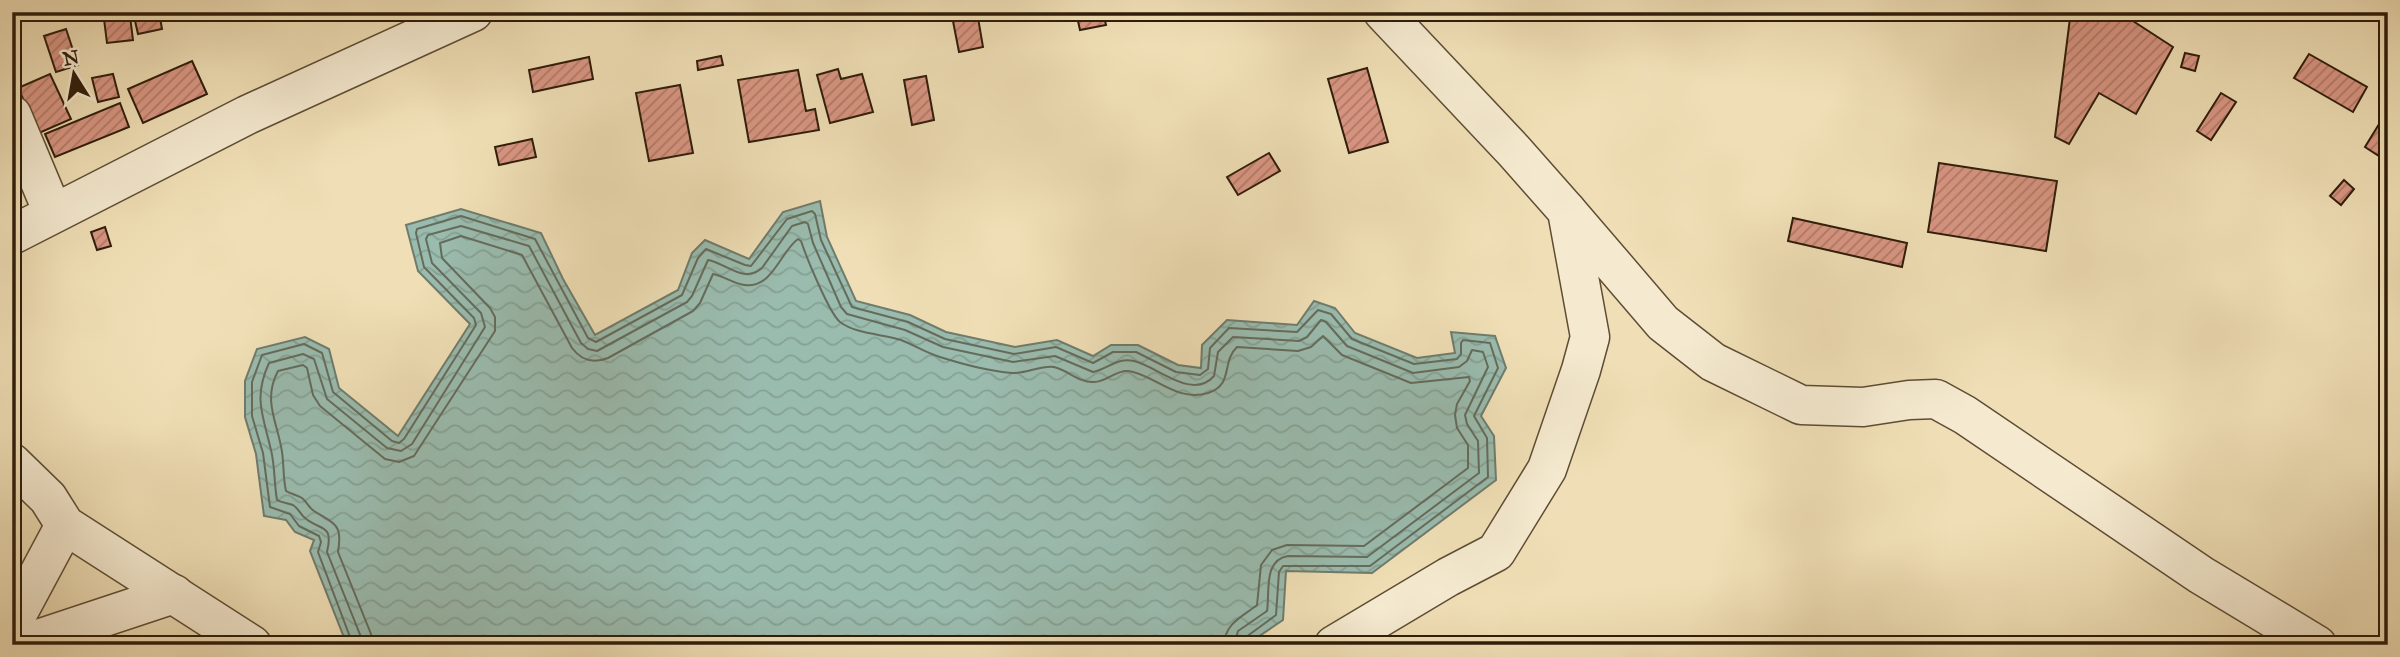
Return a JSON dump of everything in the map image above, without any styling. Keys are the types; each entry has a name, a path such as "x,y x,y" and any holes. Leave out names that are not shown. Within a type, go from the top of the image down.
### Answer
{"street":[{"path":"1383,12 1514,150 1663,323 1713,362 1801,405 1863,407 1909,400 1936,400 1965,415 2201,575 2317,645"},
{"path":"12,235 247,115 453,17"},
{"path":"12,115 53,213"},
{"path":"1334,645 1448,577 1496,552 1547,468 1590,337 1567,211"},
{"path":"12,463 48,498 65,526 252,645"},
{"path":"12,624 65,526"},
{"path":"20,645 75,637 174,594"}],"water":[{"path":"820,201 827,237 856,301 910,315 946,332 1015,347 1057,340 1093,356 1111,345 1138,345 1178,365 1201,368 1202,345 1227,320 1297,325 1314,301 1335,308 1355,333 1417,358 1455,353 1451,332 1495,336 1506,368 1481,416 1494,436 1496,480 1372,573 1286,571 1283,620 1246,645 347,645 310,551 314,540 295,532 286,520 264,516 256,454 245,417 245,381 257,349 305,337 329,349 339,388 398,436 470,324 418,271 406,225 461,209 541,233 595,335 678,290 692,253 705,240 749,259 783,212"}],"building":[{"path":"133,12 159,12 162,29 138,34"},
{"path":"977,12 983,47 959,52 952,16"},
{"path":"1076,12 1103,12 1106,25 1080,30"},
{"path":"2106,12 2119,12 2173,47 2136,114 2099,93 2069,144 2055,137 2070,18 2104,18"},
{"path":"130,16 133,40 107,43 104,19"},
{"path":"66,29 78,65 56,72 44,36"},
{"path":"2185,53 2199,56 2195,71 2181,67"},
{"path":"2309,54 2367,87 2353,112 2294,78"},
{"path":"721,56 723,65 698,70 697,61"},
{"path":"589,57 593,79 533,92 529,70"},
{"path":"192,61 207,94 143,123 128,89"},
{"path":"1367,68 1388,142 1349,153 1328,79"},
{"path":"838,69 841,79 862,74 873,112 830,123 817,75"},
{"path":"798,70 806,111 815,109 819,130 749,142 738,80"},
{"path":"50,74 71,119 39,133 18,88"},
{"path":"113,74 119,97 98,102 92,78"},
{"path":"926,76 934,120 912,125 904,80"},
{"path":"680,85 693,153 649,161 636,93"},
{"path":"2221,93 2236,102 2211,140 2197,131"},
{"path":"120,103 129,127 55,157 45,134"},
{"path":"2384,116 2388,118 2388,141 2379,156 2365,147"},
{"path":"532,139 536,157 499,165 495,147"},
{"path":"1269,153 1280,171 1238,195 1227,177"},
{"path":"1939,163 2057,181 2046,251 1928,232"},
{"path":"2344,180 2354,189 2341,205 2330,196"},
{"path":"1793,218 1907,243 1902,267 1788,241"},
{"path":"105,227 111,246 97,250 91,232"}]}
